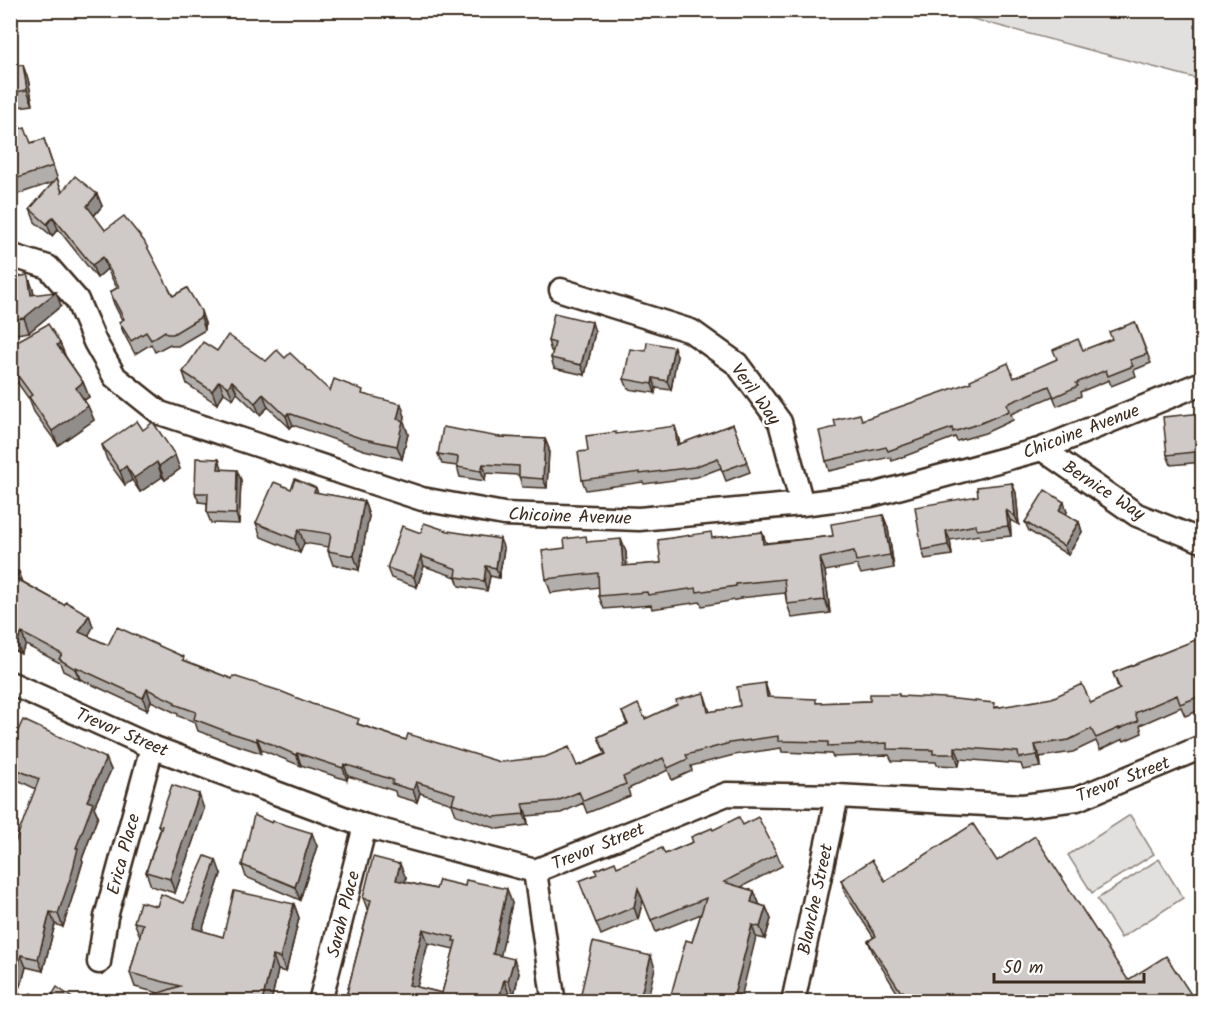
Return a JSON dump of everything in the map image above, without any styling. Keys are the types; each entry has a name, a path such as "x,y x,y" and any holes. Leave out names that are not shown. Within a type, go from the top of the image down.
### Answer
{"street":[{"name":"Chicoine Avenue","path":"10,255 48,267 77,300 95,342 115,377 160,413 422,499 504,514 639,519 872,495 1042,449 1203,383"},
{"name":"Veril Way","path":"561,290 691,331 737,364 780,422 802,504"},
{"name":"Bernice Way","path":"1042,449 1137,515 1203,541"},
{"name":"Trevor Street","path":"10,683 152,747 365,826 536,871 727,794 837,796 1023,806 1077,799 1203,747"},
{"name":"Erica Place","path":"99,962 106,917 152,747"},
{"name":"Blanche Street","path":"793,1002 837,796"},
{"name":"Sarah Place","path":"320,1002 365,826"},
{"path":"536,871 552,1002"}],"shaded area":[{"path":"943,11 1202,11 1202,80"},
{"path":"1130,815 1154,854 1092,893 1068,855"},
{"path":"1159,859 1183,898 1121,938 1097,899"}],"building":[{"path":"23,65 27,90 10,93 10,67"},
{"path":"25,127 31,143 44,139 53,166 12,180 10,132"},
{"path":"75,176 97,194 87,206 105,230 124,216 144,241 173,296 187,288 201,311 201,317 173,334 167,334 165,331 151,340 146,332 131,341 119,322 124,319 110,292 119,287 103,257 92,265 53,217 47,224 30,209 57,178 62,192"},
{"path":"28,275 31,295 56,292 24,318 10,320 10,278"},
{"path":"554,313 592,322 581,365 551,358 555,343 548,341"},
{"path":"1135,322 1147,354 1130,360 1133,366 1108,376 1106,370 1076,383 1078,386 1054,397 1049,386 1007,404 1009,411 953,432 952,428 888,451 886,447 826,461 819,431 836,427 834,420 860,414 862,420 971,382 970,380 1008,363 1014,378 1057,359 1053,350 1078,339 1083,350 1112,339 1109,332"},
{"path":"48,324 60,343 57,345 83,382 76,388 88,406 52,431 29,397 32,395 10,365 10,345"},
{"path":"228,335 266,361 277,350 285,358 290,353 330,391 334,379 363,390 362,394 401,404 397,419 403,421 397,446 360,438 288,413 286,416 263,394 255,403 232,381 228,387 219,381 212,391 183,372 203,342 217,351"},
{"path":"647,342 674,347 667,381 653,378 652,384 624,379 630,349 646,351"},
{"path":"1203,413 1203,451 1167,455 1163,417"},
{"path":"137,421 143,430 153,422 175,455 159,466 157,462 134,478 126,466 120,471 102,445"},
{"path":"733,424 747,462 722,471 718,458 694,467 582,480 578,452 588,451 586,436 675,426 677,445"},
{"path":"443,427 499,437 545,439 543,479 519,477 519,466 483,464 481,471 457,467 458,457 438,454"},
{"path":"196,458 219,459 218,469 237,470 236,514 207,513 208,493 195,493"},
{"path":"295,479 316,488 314,492 364,501 354,556 328,551 331,534 299,529 295,539 256,523 274,482 291,489"},
{"path":"1012,483 1015,516 1006,510 1008,526 977,530 976,525 946,531 948,545 922,550 915,507 978,496 977,487"},
{"path":"1045,490 1064,502 1059,510 1079,522 1064,546 1025,522"},
{"path":"883,515 890,555 856,561 854,551 820,558 825,600 787,604 784,579 736,584 736,586 697,592 696,588 648,595 647,592 599,596 598,573 546,579 542,551 565,548 564,539 586,536 587,542 621,539 623,566 661,563 658,540 711,532 712,538 762,532 763,544 833,536 831,524"},
{"path":"424,523 448,531 500,539 496,568 486,566 484,581 456,577 457,569 421,556 414,577 387,568 402,526 421,533"},
{"path":"10,566 19,572 15,578 64,605 66,602 89,615 79,632 108,645 117,627 184,657 183,660 232,679 233,676 359,719 357,724 406,740 408,734 500,762 545,757 569,747 577,766 606,754 598,737 628,724 622,712 638,704 645,719 677,704 676,700 704,693 708,712 740,706 737,687 765,683 767,697 816,699 816,703 870,701 870,694 899,694 899,696 994,703 994,708 1052,698 1082,684 1091,703 1120,689 1113,673 1203,637 1203,695 1180,704 1177,695 1135,713 1138,721 1119,729 1096,738 1091,729 1069,740 1035,745 1037,755 1019,758 1018,752 955,747 955,754 933,754 933,750 887,749 887,743 828,746 828,742 778,741 778,736 730,743 686,755 688,759 668,768 663,758 623,777 626,784 583,801 579,792 557,801 523,804 524,814 494,817 452,803 455,794 416,782 413,790 392,784 393,780 344,764 343,768 297,753 296,755 257,738 257,741 228,732 194,719 196,712 174,704 175,702 147,689 143,698 76,667 75,669 59,659 62,654 22,633 17,642 10,638"},
{"path":"23,720 106,758 87,801 93,803 76,848 78,848 72,873 58,914 50,912 38,959 21,955 16,973 10,972 10,856 39,779 13,768 10,773 10,737 14,739"},
{"path":"172,785 199,794 170,879 146,872 162,826 158,825"},
{"path":"254,815 272,823 273,821 312,833 295,887 242,865"},
{"path":"739,817 743,825 758,817 777,854 724,882 754,891 751,902 766,907 760,927 752,925 734,1002 669,1002 686,940 692,942 706,898 651,920 638,888 634,907 596,923 579,881 597,874 595,870 615,862 617,867 662,848 665,854 693,842 691,837 712,828 713,830"},
{"path":"973,824 997,861 1035,836 1128,980 1166,956 1196,1002 1060,1002 1056,995 1046,1002 909,1002 868,941 876,936 841,880 872,860 885,881"},
{"path":"205,856 216,860 193,928 223,937 234,891 294,904 280,958 273,956 262,1002 243,999 242,1002 133,1002 180,986 130,973 143,924 134,922 140,902 157,906 161,894 184,903"},
{"path":"373,857 400,864 396,880 436,889 439,880 465,886 466,880 507,889 493,954 514,959 508,981 504,980 498,1002 362,1002 363,997 347,993 371,900 363,898","holes":["423,929 454,937 453,941 456,941 442,993 409,985"]},
{"path":"593,942 651,956 639,1002 579,1002"},
{"path":"57,987 75,1000 74,1002 48,1002"},
{"path":"31,993 43,1002 25,1002"},
{"path":"108,996 109,1002 89,1002"}]}
